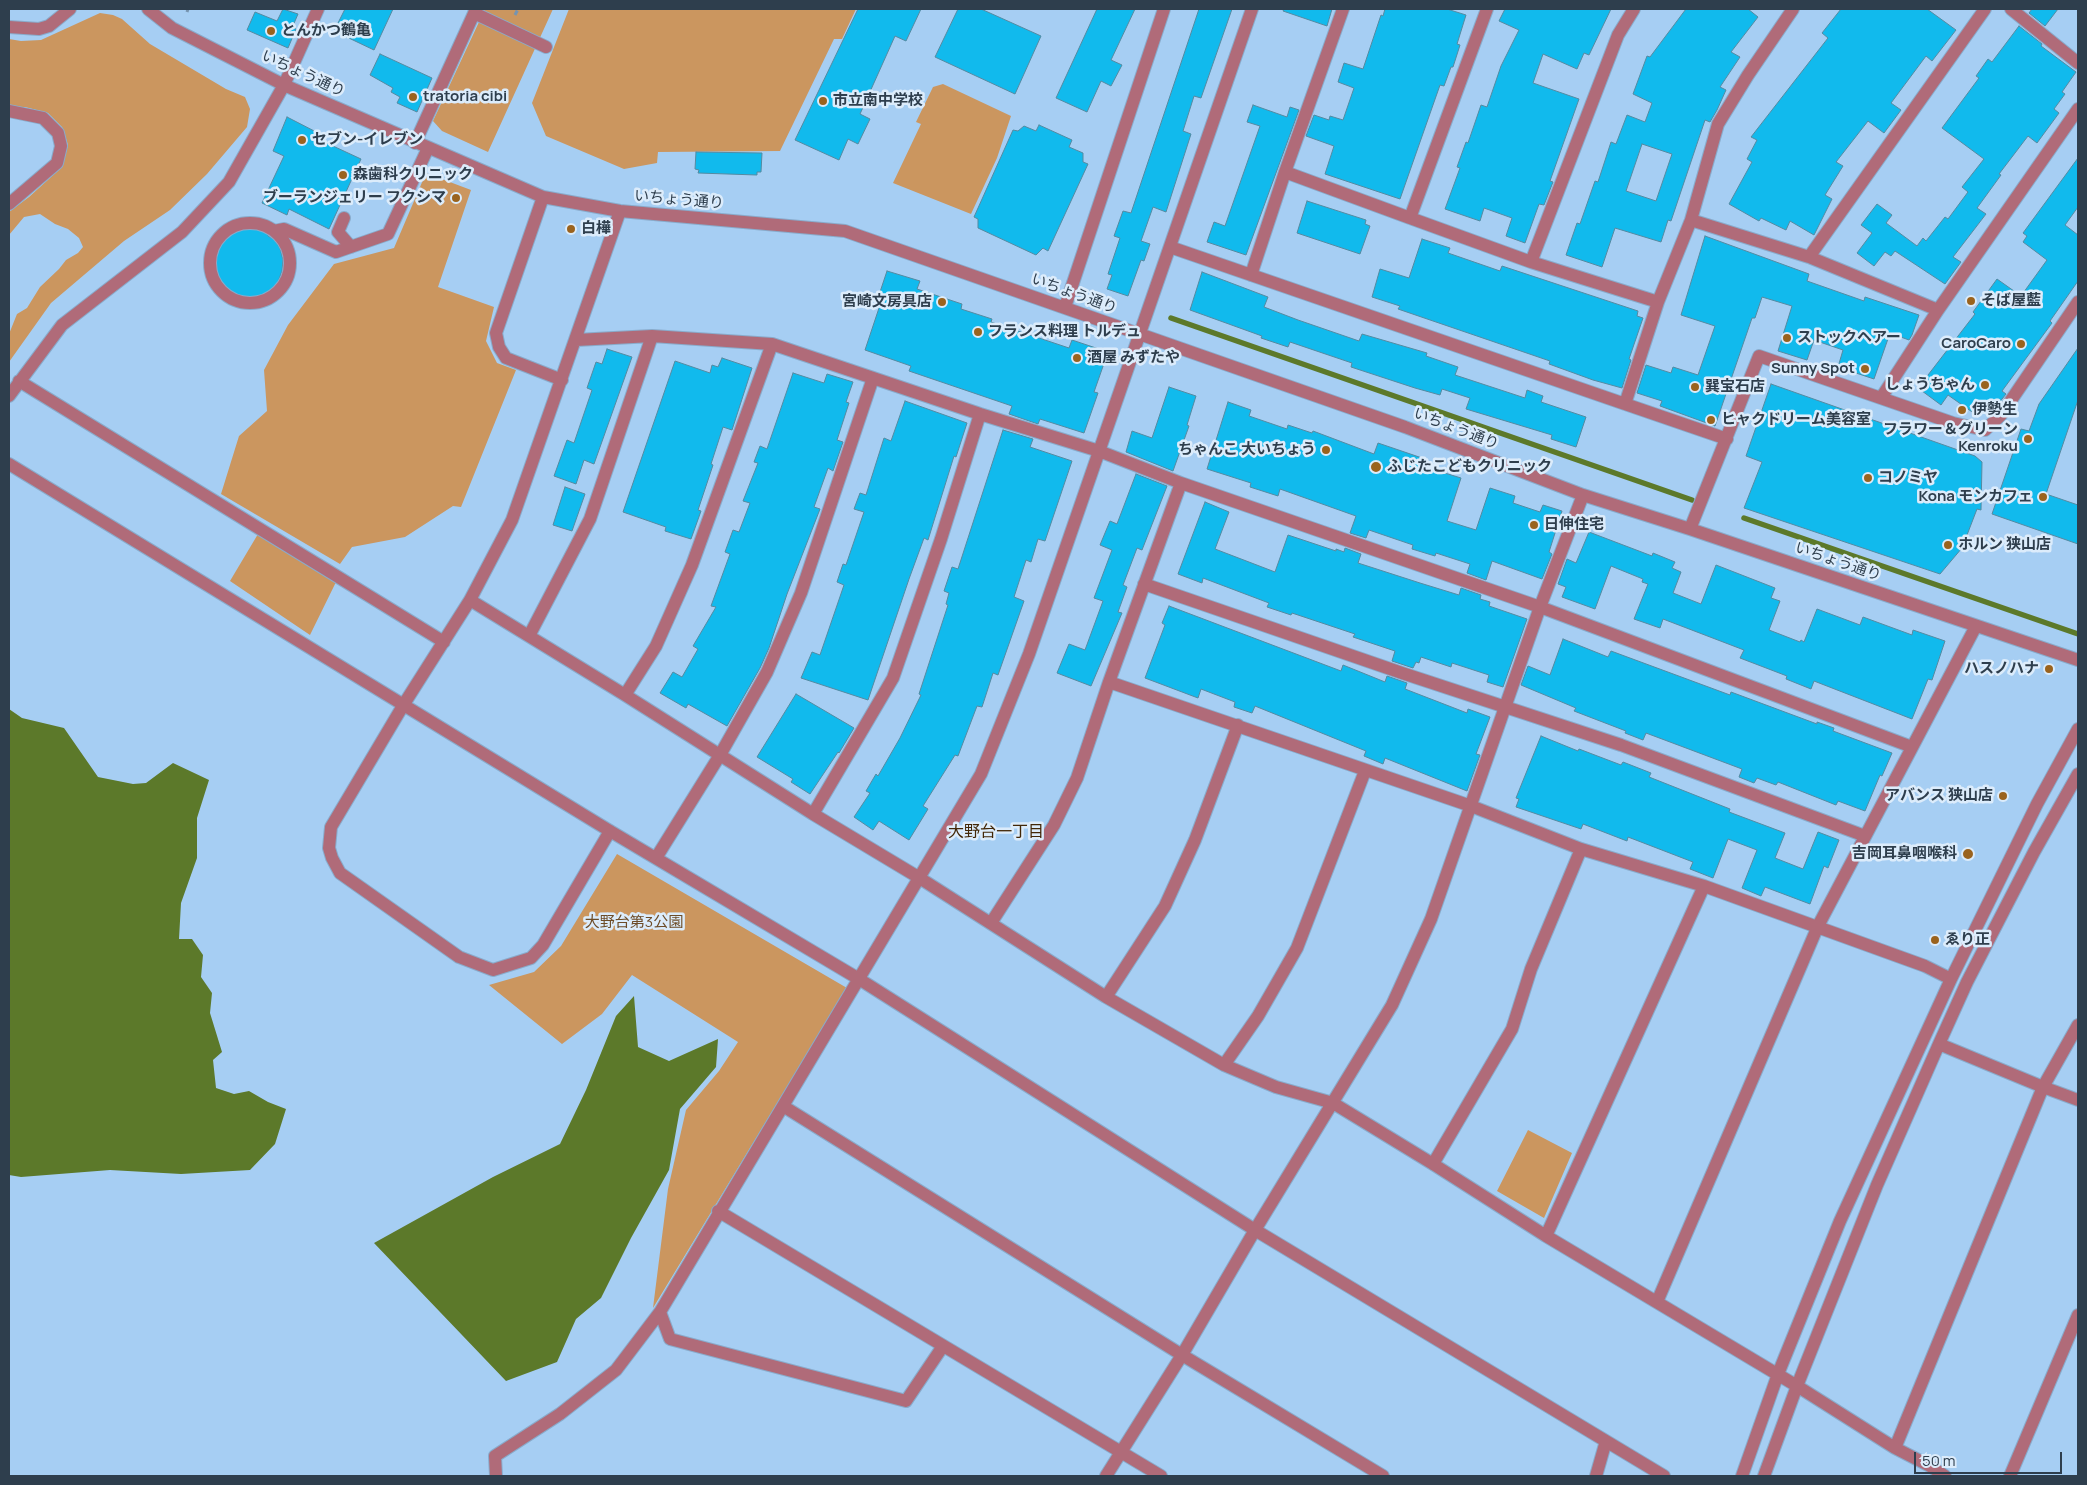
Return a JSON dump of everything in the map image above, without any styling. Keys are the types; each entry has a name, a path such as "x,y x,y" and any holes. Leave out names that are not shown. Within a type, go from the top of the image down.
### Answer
{"street":[{"path":"9,27 39,29 49,26 70,9"},
{"name":"いちょう通り","path":"148,9 172,28 284,85 543,197 620,211 845,231 1405,427 1583,495 1690,529 2078,660"},
{"path":"9,396 62,325 182,232 229,182 284,85 318,9"},
{"path":"1064,307 1164,9"},
{"path":"496,1476 495,1456 560,1414 616,1370 660,1312 718,1211 783,1106 980,774 1029,654 1252,9"},
{"path":"1251,275 1285,172 1343,9"},
{"path":"1410,218 1487,9"},
{"path":"1531,262 1618,35 1634,9"},
{"path":"1625,404 1658,302 1691,220 1718,124 1792,9"},
{"path":"1809,257 1985,9"},
{"path":"2011,9 2078,63"},
{"path":"415,143 475,11 546,47"},
{"path":"1881,398 1938,310 2078,109"},
{"path":"9,111 43,118 58,133 61,146 57,163 9,204"},
{"path":"274,231 287,248 289,259 289,270 279,290 271,297 255,302 238,301 229,297 213,280 210,268 212,251 220,236 229,228 240,224 252,223 264,225 274,231 284,229 336,252 388,234 428,148"},
{"path":"1285,172 1531,262 1658,302"},
{"path":"543,197 496,333 499,347 506,358 562,380"},
{"path":"610,831 543,945 531,958 493,970 459,957 340,873 329,848 331,827 404,704 470,600 512,520 620,211"},
{"path":"344,218 338,232 351,247"},
{"path":"1691,220 1809,257 1938,310"},
{"path":"1170,247 1727,439"},
{"path":"1690,529 1759,356 1954,423 1985,430 2001,415 2078,302"},
{"path":"576,340 652,336 772,344 980,414 1099,451 1182,483 1540,607 1912,747"},
{"path":"529,636 590,519 652,336"},
{"path":"625,695 656,646 692,565 772,344"},
{"path":"656,858 720,755 767,672 801,593 873,378"},
{"path":"19,381 444,642"},
{"path":"813,814 893,678 941,539 980,414"},
{"path":"9,464 610,831 859,978 1256,1230 1664,1476"},
{"path":"991,923 1054,824 1077,778 1109,682 1182,483"},
{"path":"1106,1476 1182,1356 1392,1005 1432,919 1540,607 1583,495"},
{"path":"1144,584 1402,673 1621,745 1865,836"},
{"path":"470,600 813,814 918,877 1106,997 1224,1065 1276,1087 1332,1103 1433,1164 1546,1236 1778,1374 1895,1448 1945,1476"},
{"path":"1656,1302 1818,926 1976,626"},
{"path":"1109,682 1471,806 1581,849 1704,886 1818,926 1925,966 1951,979"},
{"path":"1106,997 1165,906 1195,840 1238,726"},
{"path":"1742,1476 1778,1374 1840,1221 1951,979 2037,804 2078,729"},
{"path":"1224,1065 1258,1016 1297,948 1365,771"},
{"path":"1764,1476 1797,1386 1876,1185 1939,1044 1967,982 2034,852 2078,774"},
{"path":"1433,1164 1512,1029 1531,969 1581,849"},
{"path":"1546,1236 1704,886"},
{"path":"1895,1448 2043,1087 2078,1025"},
{"path":"1939,1044 2078,1100"},
{"path":"783,1106 1182,1356 1382,1476"},
{"path":"718,1211 1161,1476"},
{"path":"660,1312 670,1339 906,1402 943,1346"},
{"path":"2010,1476 2078,1314"},
{"path":"1596,1476 1606,1441"}],"green space":[{"path":"485,9 553,9 488,152 442,131 433,121"},
{"path":"569,9 856,9 842,39 834,39 780,151 658,152 657,163 624,169 546,136 532,103"},
{"path":"100,13 122,19 150,44 226,89 245,97 250,109 247,127 207,174 170,210 124,241 51,303 9,362 9,334 17,314 27,308 40,287 66,260 78,253 83,247 79,238 68,229 55,224 40,214 24,217 9,235 9,212 29,197 62,167 68,145 62,127 48,113 25,107 9,107 9,39 21,41 41,40"},
{"path":"943,84 1011,116 997,158 971,214 893,183 921,124 916,122 933,87"},
{"path":"426,173 471,190 438,287 494,307 486,341 497,363 516,370 461,507 453,506 405,537 352,547 340,564 221,494 239,436 267,411 264,370 288,325 334,264 394,248"},
{"path":"258,534 336,582 310,635 230,581"},
{"name":"大野台第3公園","path":"617,854 847,988 653,1308 668,1189 686,1110 719,1071 738,1042 632,975 602,1014 562,1044 489,985 534,972 561,946"},
{"path":"1528,1130 1572,1153 1544,1218 1497,1191"}],"shaded area":[{"path":"9,709 22,718 64,728 98,777 133,784 146,783 173,763 209,780 197,818 197,858 181,903 179,939 192,939 203,955 201,977 212,993 210,1013 222,1052 213,1060 216,1088 234,1094 249,1091 268,1102 286,1109 275,1144 250,1170 181,1174 110,1170 21,1177 9,1175"},
{"path":"634,996 638,1047 669,1061 718,1039 716,1067 680,1109 669,1170 631,1238 601,1298 576,1319 557,1362 506,1381 374,1243 493,1177 560,1144 586,1090 616,1016"}],"building":[{"path":"283,9 298,14 292,28 296,29 288,48 247,30 255,12 277,21"},
{"path":"345,9 393,9 374,50 334,31"},
{"path":"858,9 921,9 906,41 895,36 860,114 870,119 858,144 848,139 839,160 795,140"},
{"path":"958,9 981,9 1041,36 1015,94 935,57"},
{"path":"1097,9 1135,9 1111,60 1122,65 1111,86 1101,81 1087,112 1056,98"},
{"path":"1199,9 1232,9 1201,98 1194,96 1183,131 1191,134 1166,212 1153,207 1141,241 1150,244 1144,261 1141,260 1128,296 1107,289 1112,275 1108,274 1120,238 1114,236 1123,211 1131,213"},
{"path":"1284,9 1332,9 1327,26 1283,11"},
{"path":"1385,9 1447,9 1466,15 1457,44 1460,45 1453,67 1451,67 1444,86 1440,85 1400,199 1325,174 1334,146 1306,136 1314,115 1329,120 1330,116 1343,120 1354,88 1338,82 1344,63 1363,69 1381,15 1383,16"},
{"path":"1505,9 1611,9 1589,55 1584,53 1577,69 1543,54 1533,83 1579,99 1550,181 1553,182 1544,205 1539,204 1525,243 1506,236 1512,218 1484,208 1480,221 1445,209 1460,168 1457,167 1466,142 1468,143 1481,105 1487,107 1501,66 1519,30 1499,21"},
{"path":"1686,9 1748,9 1758,17 1731,52 1740,57 1720,87 1726,90 1717,110 1710,122 1705,120 1671,221 1668,220 1661,242 1615,228 1602,267 1566,255 1577,223 1580,224 1595,181 1598,182 1611,142 1616,144 1627,115 1645,122 1652,103 1633,94 1647,56 1650,57","holes":["1642,144 1672,154 1656,201 1626,191"]},
{"path":"1841,9 1927,9 1956,30 1932,61 1926,56 1891,103 1901,110 1884,133 1868,121 1836,162 1843,166 1825,195 1832,199 1814,235 1790,221 1786,230 1761,218 1759,221 1729,204 1752,162 1747,159 1757,140 1751,137 1828,38 1822,33"},
{"path":"2032,9 2058,9 2045,26 2029,13"},
{"path":"2019,26 2042,44 2041,46 2076,72 2062,92 2065,94 2054,109 2059,113 2037,143 2028,136 1999,174 2001,175 1977,208 1986,214 1953,257 1961,262 1945,284 1895,251 1891,256 1885,252 1874,266 1857,253 1872,233 1861,225 1877,204 1892,215 1886,223 1917,246 1923,238 1926,241 1945,217 1948,219 1968,192 1962,187 1984,159 1942,128 1979,78 1976,76 1988,59 1992,62"},
{"path":"380,54 432,78 417,112 397,103 400,97 391,92 393,88 370,75"},
{"path":"1253,105 1287,117 1290,107 1299,110 1246,255 1207,242 1214,222 1225,226 1260,126 1247,122"},
{"path":"287,117 322,135 320,140 361,159 329,229 289,209 287,215 262,203 284,156 273,151"},
{"path":"1039,125 1072,140 1069,147 1083,153 1083,162 1088,164 1048,251 1043,248 1036,255 978,228 978,219 974,217 1013,130 1018,131 1024,126 1036,131"},
{"path":"696,152 762,153 761,172 757,172 757,175 698,173 699,170 695,169"},
{"path":"2078,158 2078,207 2065,225 2078,235 2078,281 2050,321 2052,323 2002,391 2006,394 1991,413 1981,406 1975,414 1948,395 1941,405 1918,388 1975,314 1973,312 1997,279 2021,296 2047,260 2023,242 2027,236 2023,233"},
{"path":"1307,201 1366,220 1365,224 1370,226 1360,254 1297,233"},
{"path":"267,227 268,236 274,239 280,248 283,260 278,282 261,296 250,298 238,297 228,292 215,275 213,263 220,241 230,233 241,228"},
{"path":"1705,236 1809,274 1807,281 1864,301 1865,297 1919,315 1912,335 1909,340 1890,333 1874,379 1838,367 1843,350 1814,340 1807,360 1778,351 1792,306 1762,297 1755,318 1752,318 1715,426 1660,406 1662,401 1637,393 1646,365 1671,373 1673,367 1698,375 1715,326 1681,315"},
{"path":"1422,239 1450,248 1448,253 1500,271 1502,266 1638,311 1637,316 1643,318 1629,359 1631,360 1622,388 1549,364 1550,361 1398,309 1400,306 1372,297 1380,269 1409,278"},
{"path":"887,271 920,281 917,289 962,304 961,309 992,319 991,322 1069,348 1072,340 1108,352 1094,392 1098,393 1084,433 1040,419 1038,424 1009,414 1012,406 909,371 911,366 865,350 879,308 875,307"},
{"path":"1202,272 1268,297 1264,307 1298,320 1359,341 1362,334 1427,353 1426,356 1458,367 1455,375 1525,398 1527,390 1543,396 1541,402 1586,417 1576,447 1551,439 1552,435 1466,409 1470,398 1442,389 1440,395 1415,388 1351,367 1352,363 1290,342 1288,347 1261,338 1262,336 1190,310"},
{"path":"2078,348 2078,400 2046,494 2078,505 2078,544 1992,514 2021,429 2029,431 2039,404"},
{"path":"607,349 632,357 594,464 584,460 576,484 554,476 567,440 574,443 592,390 587,388 596,362 602,364"},
{"path":"722,358 752,368 732,430 723,427 698,510 701,511 691,539 665,531 666,527 623,512 675,361 710,373 712,365 718,367"},
{"path":"793,373 824,383 827,374 853,382 846,402 849,403 837,440 843,442 833,471 828,468 814,507 820,509 787,594 769,648 760,668 727,726 688,704 686,708 660,693 673,672 682,677 698,649 693,646 716,607 711,606 730,554 725,552 733,530 739,532 750,503 743,501 758,463 754,462 760,446 767,449"},
{"name":"コノミヤ","path":"1771,384 1975,456 1982,462 1981,510 1977,509 1962,548 1940,574 1744,508 1762,462 1746,456"},
{"path":"1169,387 1196,396 1187,425 1189,426 1173,471 1126,452 1132,431 1152,438"},
{"path":"905,401 967,423 956,457 954,456 928,540 924,538 868,700 801,678 812,652 820,655 844,585 837,582 843,564 846,565 864,512 854,509 860,493 866,495 884,438 891,441"},
{"path":"1228,402 1251,410 1249,416 1287,429 1288,425 1312,433 1313,431 1374,454 1378,443 1425,459 1422,466 1461,478 1447,521 1476,530 1490,488 1515,496 1513,503 1540,512 1543,505 1562,511 1549,552 1552,554 1542,579 1492,561 1486,580 1467,573 1470,564 1436,553 1435,556 1412,549 1413,545 1369,530 1366,538 1350,533 1356,516 1280,489 1278,496 1250,487 1251,483 1207,469"},
{"path":"1003,430 1033,439 1030,447 1072,461 1045,541 1038,539 1031,562 1026,560 1014,597 1024,601 998,675 993,673 982,707 977,706 958,756 955,755 923,806 928,809 909,840 879,821 873,830 854,817 870,793 866,791 876,774 878,776 900,738 921,695 919,694 948,605 946,604 949,593 944,591 952,567 958,569"},
{"path":"1136,474 1167,486 1142,550 1137,548 1123,585 1127,587 1118,612 1122,613 1091,686 1057,673 1069,644 1085,650 1103,601 1094,598 1112,550 1100,545 1110,521 1117,524"},
{"path":"565,487 585,494 572,531 553,525"},
{"path":"1205,502 1229,512 1215,549 1275,572 1288,535 1336,551 1336,549 1344,552 1345,548 1361,554 1358,563 1420,583 1459,595 1461,588 1481,595 1480,599 1490,602 1489,606 1527,619 1503,687 1487,682 1489,675 1452,663 1451,667 1421,657 1419,663 1416,662 1413,668 1392,661 1395,651 1353,637 1355,634 1292,613 1291,615 1267,607 1269,603 1203,578 1202,583 1178,574"},
{"path":"1589,532 1652,556 1653,553 1675,562 1672,568 1681,572 1673,593 1701,604 1716,565 1775,588 1771,598 1780,601 1769,630 1800,642 1801,640 1804,642 1817,609 1860,625 1863,617 1912,635 1913,630 1945,641 1932,680 1928,679 1912,719 1814,681 1811,689 1786,679 1787,676 1740,658 1744,650 1663,619 1660,628 1634,619 1648,584 1642,582 1643,579 1611,566 1595,609 1562,597 1566,587 1558,584 1567,559 1576,563"},
{"path":"1169,606 1341,671 1343,665 1385,682 1387,676 1407,683 1405,689 1467,713 1468,709 1490,717 1476,754 1480,755 1467,791 1385,758 1383,764 1364,756 1366,751 1255,706 1252,713 1234,707 1235,702 1201,689 1198,698 1145,678 1165,625 1162,623"},
{"path":"1563,639 1608,657 1611,651 1730,695 1731,692 1817,724 1817,722 1834,728 1833,731 1892,753 1882,776 1880,775 1865,811 1838,801 1836,805 1778,782 1776,785 1757,778 1754,783 1739,777 1742,769 1646,733 1643,740 1625,733 1626,731 1574,711 1576,708 1521,685 1528,666 1550,675"},
{"path":"796,694 854,728 810,794 791,782 793,779 757,757"},
{"path":"1541,736 1578,751 1579,749 1621,765 1623,762 1651,773 1649,777 1730,809 1729,812 1785,833 1775,858 1803,869 1818,832 1839,840 1828,868 1824,866 1810,904 1765,887 1761,896 1742,888 1757,850 1728,839 1713,878 1690,869 1693,862 1628,837 1627,841 1583,824 1581,829 1516,807 1519,799 1516,798"}],"waterway":[{"path":"1171,318 1692,500"},
{"path":"1744,518 2078,634"}],"place":[{"name":"とんかつ鶴亀","path":"271,31"},
{"name":"tratoria cibi","path":"413,97"},
{"name":"市立南中学校","path":"823,101"},
{"name":"セブン-イレブン","path":"302,140"},
{"name":"森歯科クリニック","path":"343,175"},
{"name":"ブーランジェリー フクシマ","path":"456,198"},
{"name":"白樺","path":"571,229"},
{"name":"そば屋藍","path":"1971,301"},
{"name":"宮崎文房具店","path":"942,302"},
{"name":"フランス料理 トルデュ","path":"978,332"},
{"name":"ストックヘアー","path":"1787,338"},
{"name":"CaroCaro","path":"2021,344"},
{"name":"酒屋 みずたや","path":"1077,358"},
{"name":"Sunny Spot","path":"1865,369"},
{"name":"しょうちゃん","path":"1985,385"},
{"name":"巽宝石店","path":"1695,387"},
{"name":"伊勢生","path":"1962,410"},
{"name":"ヒャクドリーム美容室","path":"1711,420"},
{"name":"フラワー＆グリーン Kenroku","path":"2028,439"},
{"name":"ちゃんこ 大いちょう","path":"1326,450"},
{"name":"ふじたこどもクリニック","path":"1376,467"},
{"name":"コノミヤ","path":"1868,478"},
{"name":"Kona モンカフェ","path":"2043,497"},
{"name":"日伸住宅","path":"1534,525"},
{"name":"ホルン 狭山店","path":"1948,545"},
{"name":"ハスノハナ","path":"2049,669"},
{"name":"アバンス 狭山店","path":"2003,796"},
{"name":"吉岡耳鼻咽喉科","path":"1968,854"},
{"name":"ゑり正","path":"1935,940"}],"district":[{"name":"大野台一丁目","path":"996,833"}]}
